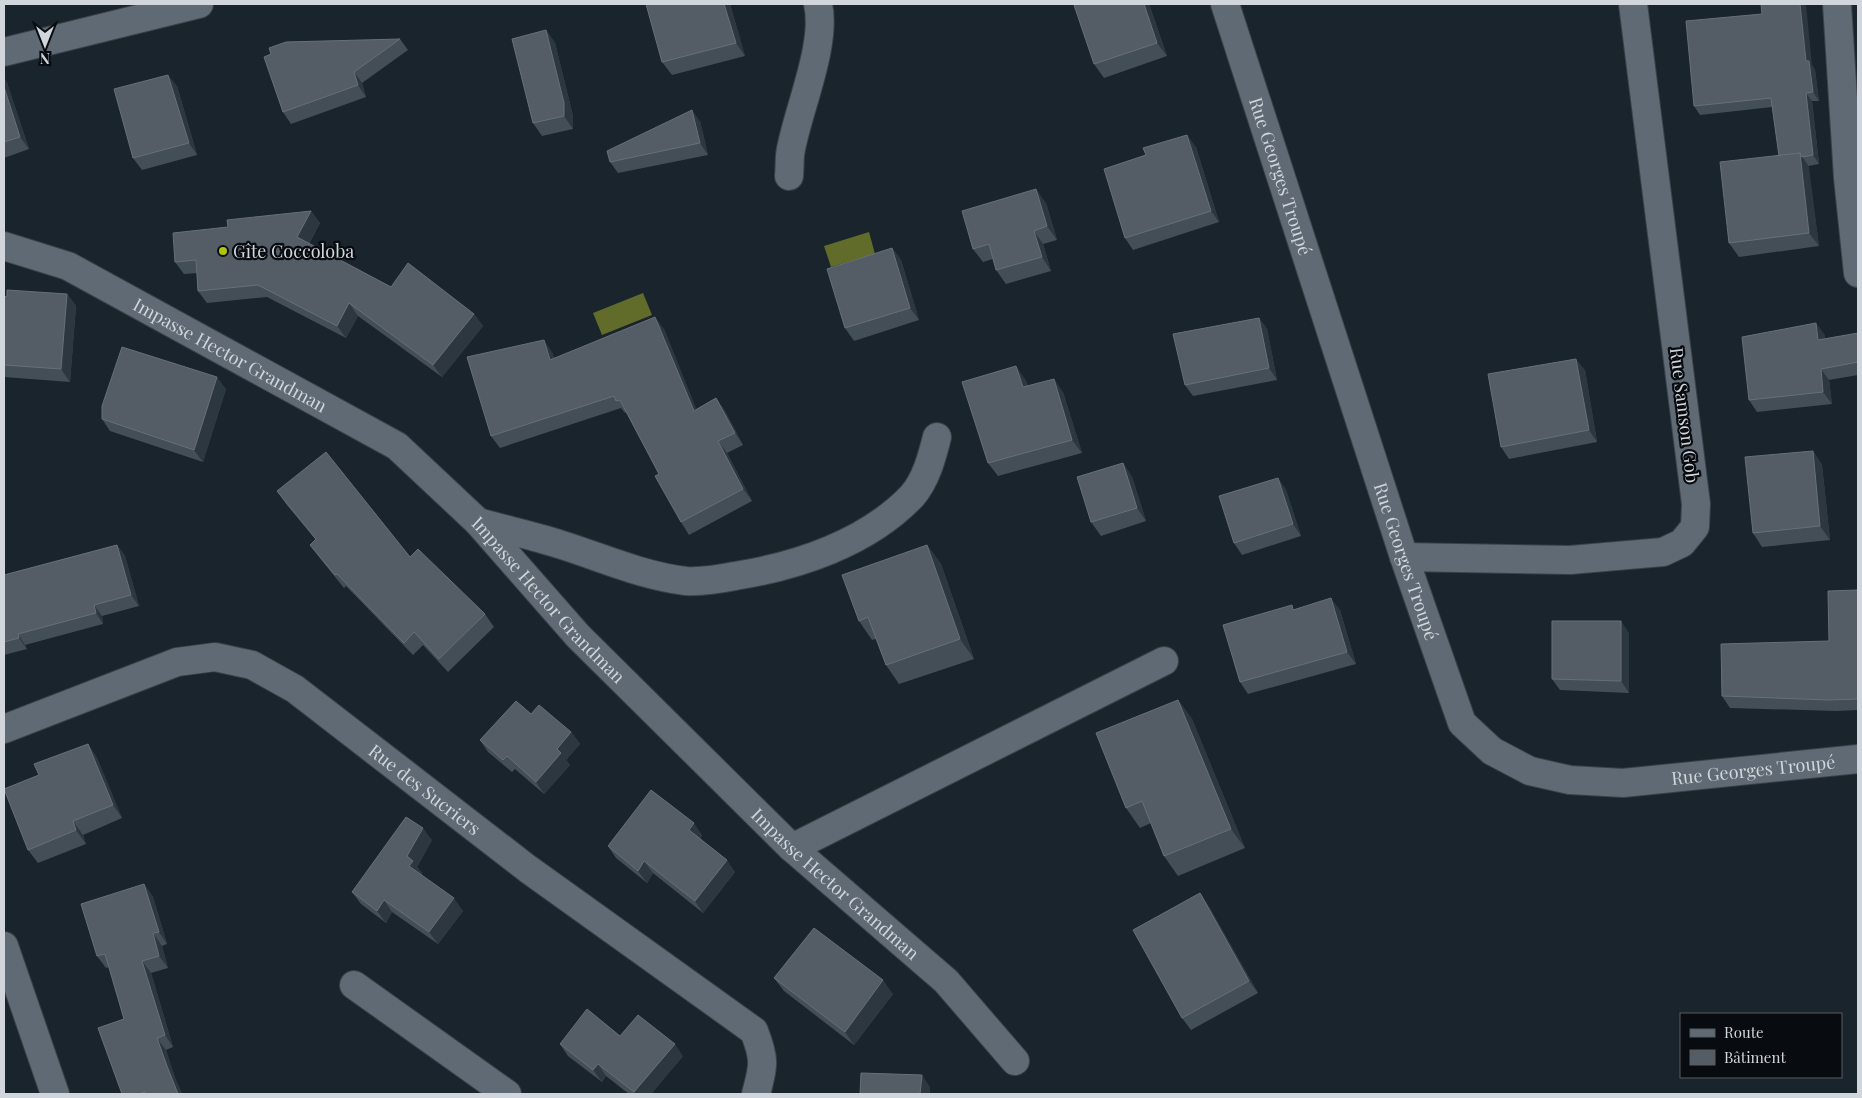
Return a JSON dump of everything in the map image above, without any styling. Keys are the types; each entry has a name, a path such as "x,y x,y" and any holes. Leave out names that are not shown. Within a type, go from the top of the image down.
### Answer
{"street":[{"path":"4,52 199,4"},
{"path":"789,176 790,150 819,40 820,12 818,4"},
{"name":"Rue Georges Troupé","path":"1225,4 1404,557 1462,723 1492,751 1530,771 1570,780 1623,783 1858,759"},
{"name":"Rue Samson Gob","path":"1404,557 1570,560 1663,552 1682,544 1695,527 1696,504 1633,4"},
{"path":"1837,4 1848,178 1858,273"},
{"name":"Impasse Hector Grandman","path":"4,246 68,266 397,446 478,522 578,636 792,848 946,981 1016,1061"},
{"path":"478,522 561,545 636,571 687,581 754,573 810,559 853,539 888,517 913,494 929,466 937,437"},
{"name":"Rue des Sucriers","path":"4,728 177,662 215,657 252,665 295,689 528,868 754,1031 762,1052 763,1061 763,1070 756,1094"},
{"path":"792,848 1164,660"},
{"path":"4,946 55,1094"},
{"path":"354,985 506,1094"}],"shaded area":[{"path":"869,232 875,254 831,267 824,246"},
{"path":"643,293 652,315 602,335 593,313"}],"building":[{"path":"646,4 724,4 736,43 662,62"},
{"path":"1144,4 1157,43 1094,64 1074,5"},
{"path":"1761,4 1800,4 1806,61 1809,61 1813,92 1806,93 1813,155 1802,157 1800,153 1779,156 1771,98 1694,106 1686,21 1762,14"},
{"path":"546,30 564,103 564,116 533,123 512,39"},
{"path":"400,39 354,72 358,85 283,112 264,57 271,54 269,48 286,42"},
{"path":"168,75 189,143 133,158 114,89"},
{"path":"4,87 20,137 4,142"},
{"path":"692,110 700,143 610,162 607,151"},
{"path":"1187,135 1211,211 1125,238 1104,169 1146,155 1143,148"},
{"path":"1800,153 1809,233 1729,243 1720,162"},
{"path":"1036,189 1047,226 1034,231 1042,257 996,270 989,244 973,249 962,211"},
{"path":"311,211 297,237 391,287 408,263 474,314 433,365 349,303 337,326 258,285 198,291 196,260 175,262 173,233 228,227 227,220"},
{"path":"892,248 910,308 845,328 827,269"},
{"path":"7,290 67,294 61,369 4,365 4,297 7,296"},
{"path":"655,317 694,411 716,398 735,433 718,441 743,489 681,522 655,476 659,474 620,400 616,401 614,396 491,436 467,357 544,340 550,360"},
{"path":"1259,318 1269,368 1185,385 1173,334"},
{"path":"1816,323 1818,340 1858,333 1858,362 1821,369 1823,392 1749,400 1742,337"},
{"path":"122,347 217,377 194,450 102,419 102,406"},
{"path":"1576,359 1589,430 1501,447 1488,374"},
{"path":"1016,366 1023,387 1054,379 1072,440 988,463 962,382"},
{"path":"1813,451 1820,526 1753,533 1745,457"},
{"path":"326,452 410,557 418,549 485,614 439,659 414,632 404,643 337,574 335,575 310,545 316,539 277,491"},
{"path":"1123,463 1137,508 1091,522 1077,477"},
{"path":"1278,478 1293,524 1234,543 1219,496"},
{"path":"117,545 131,595 94,605 96,613 18,634 19,638 4,642 4,575"},
{"path":"927,545 960,639 886,665 868,617 859,621 842,575"},
{"path":"1858,590 1858,699 1828,700 1722,696 1721,644 1829,641 1828,591"},
{"path":"1331,598 1347,652 1240,682 1223,625 1292,605 1293,610"},
{"path":"1552,621 1621,621 1621,681 1552,679"},
{"path":"1178,700 1231,829 1164,856 1142,801 1126,808 1096,733"},
{"path":"516,701 531,714 539,705 571,732 557,749 561,753 536,782 507,756 503,760 480,740"},
{"path":"88,744 113,805 73,821 76,830 28,850 4,789 39,775 34,764"},
{"path":"651,790 694,823 689,830 727,860 695,901 644,861 638,871 608,846"},
{"path":"406,817 423,828 407,856 413,861 409,866 454,898 429,932 384,900 377,911 352,892"},
{"path":"144,884 159,932 153,933 159,956 142,961 165,1035 157,1038 178,1094 145,1094 145,1092 122,1094 98,1028 124,1019 105,954 97,956 81,904"},
{"path":"1200,893 1249,981 1182,1018 1133,930"},
{"path":"814,928 883,980 845,1032 774,978"},
{"path":"587,1009 620,1036 638,1015 675,1044 634,1092 598,1064 593,1070 560,1044"},
{"path":"861,1073 922,1075 920,1094 860,1094"}],"place":[{"name":"Gîte Coccoloba","path":"223,251"}]}
